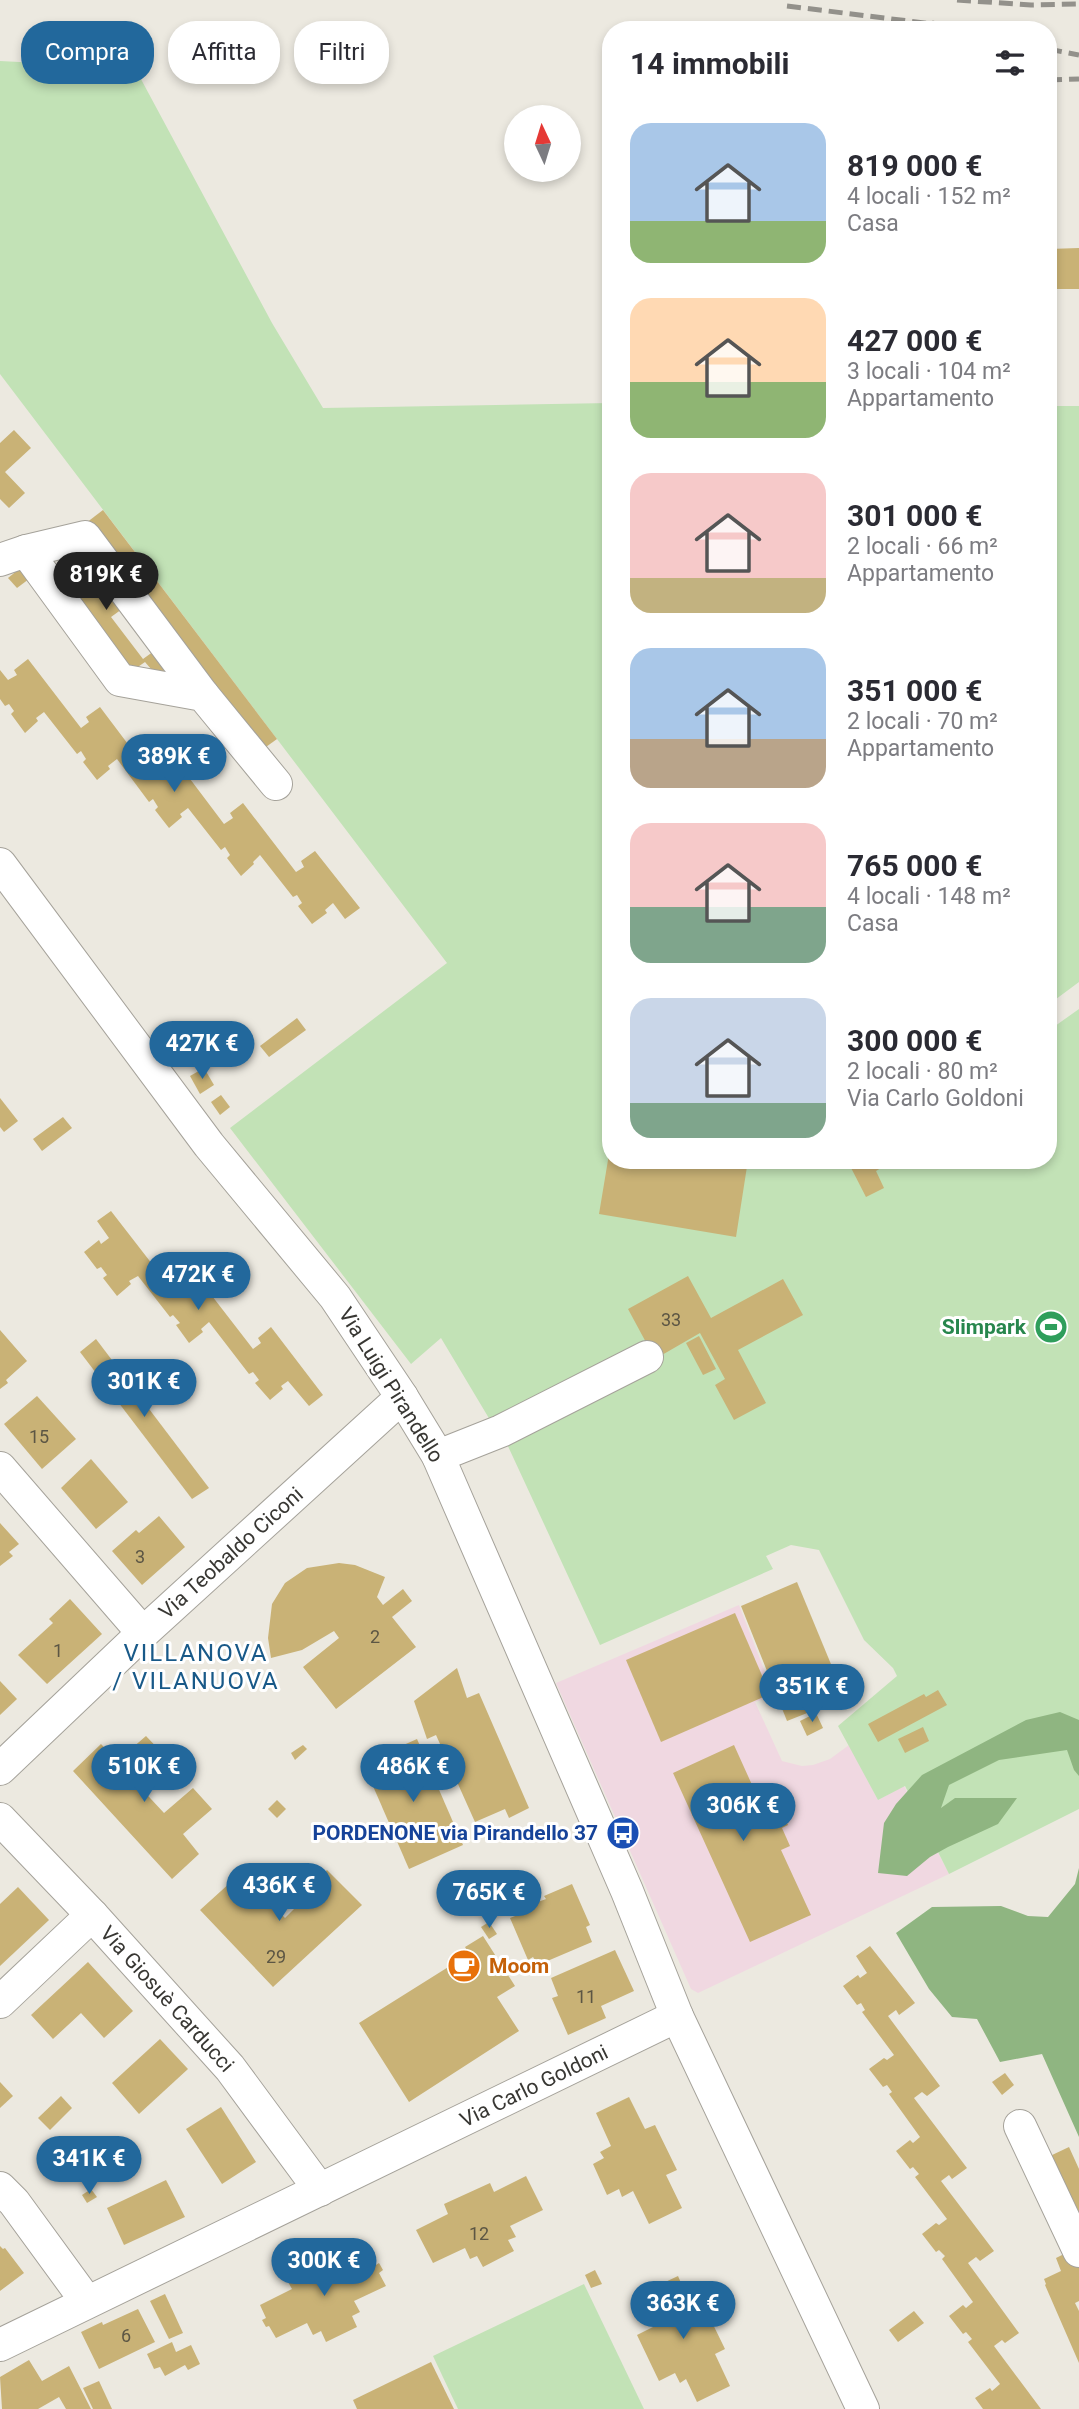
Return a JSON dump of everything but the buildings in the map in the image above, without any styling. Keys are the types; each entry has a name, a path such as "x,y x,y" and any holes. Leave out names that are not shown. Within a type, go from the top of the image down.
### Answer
{"street":[{"path":"203,695 120,680 7,557 85,537 203,695 276,784"},
{"name":"Via Luigi Pirandello","path":"0,864 209,1145 335,1297 402,1396 438,1456 627,1891 677,2016"},
{"path":"438,1456 501,1431 647,1357"},
{"name":"Via Teobaldo Ciconi","path":"0,1769 143,1633 402,1396"},
{"path":"0,1468 143,1633"},
{"name":"Via Giosuè Carducci","path":"0,1819 92,1915 230,2068 320,2190"},
{"path":"0,2002 92,1915"},
{"path":"677,2016 863,2409"},
{"name":"Via Carlo Goldoni","path":"0,2345 677,2016"},
{"path":"1020,2126 1079,2251"},
{"path":"0,2188 14,2202 87,2302"}],"shaded area":[{"path":"739,1605 774,1695 755,1702 782,1761 802,1766 813,1765 830,1759 849,1745 878,1800 904,1786 949,1874 698,1993 691,1989 556,1683"}],"green space":[{"path":"0,61 21,62 21,84 144,84 272,323 323,408 602,403 602,1169 1057,1169 1057,1025 1079,1009 1079,1809 949,1874 905,1786 878,1800 838,1726 897,1676 893,1668 864,1640 819,1550 791,1545 766,1556 773,1569 600,1645 501,1431 490,1420 441,1338 411,1364 230,1128 447,963 0,374"},
{"path":"1057,406 1079,406 1079,982 1057,998"},
{"path":"1060,1712 1079,1720 1079,1776 1067,1750 999,1760 949,1785 941,1808 955,1798 1017,1798 998,1824 930,1857 907,1876 878,1873 884,1823 896,1804 922,1775 1026,1720"},
{"path":"1079,1868 1079,2137 1042,2054 1000,2062 977,2019 952,2017 929,1989 896,1933 932,1907 1001,1906 1028,1916 1048,1917 1075,1884"},
{"path":"584,2284 644,2409 458,2409 433,2356"}],"railway":[{"path":"957,0 1031,5 1079,4"},
{"path":"787,6 909,21"},
{"path":"1057,51 1079,55"},
{"path":"1057,80 1079,79"}],"place":[{"name":"Slimpark","path":"1051,1327"},
{"name":"PORDENONE via Pirandello 37","path":"623,1833"},
{"name":"Moom","path":"464,1966"}],"district":[{"name":"VILLANOVA / VILANUOVA","path":"196,1667"}]}
